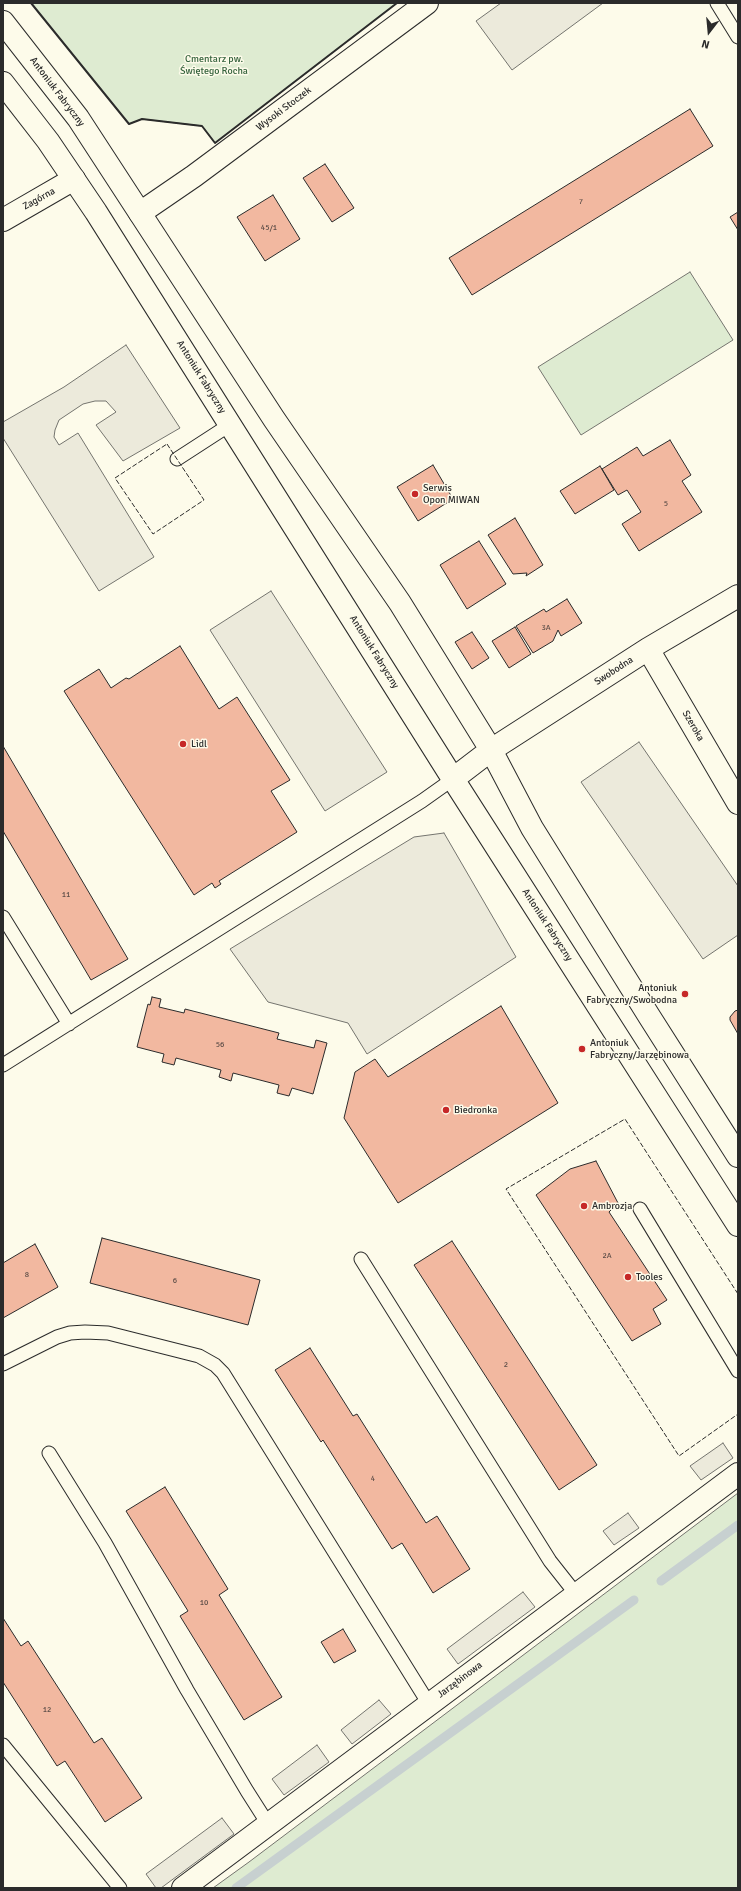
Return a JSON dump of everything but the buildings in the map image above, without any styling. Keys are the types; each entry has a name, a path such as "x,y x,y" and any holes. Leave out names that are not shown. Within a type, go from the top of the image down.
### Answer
{"main road":[{"name":"Wysoki Stoczek","path":"140,213 194,176 427,3"},
{"name":"Antoniuk Fabryczny","path":"3,22 78,118 274,419 400,603 491,750 536,834 738,1156"},
{"name":"Antoniuk Fabryczny","path":"3,82 48,141 74,179 231,424 454,779 738,1225"},
{"name":"Zagórna","path":"3,220 74,179"},
{"name":"Swobodna","path":"454,779 491,750 648,649 738,596"},
{"name":"Szeroka","path":"648,649 738,803"},
{"name":"Jarzębinowa","path":"183,1888 738,1474"}],"lane":[{"path":"717,3 738,37"},
{"path":"177,459 231,424"},
{"path":"3,1065 422,801 454,779"},
{"path":"3,917 69,1024"},
{"path":"640,1210 738,1371"},
{"path":"361,1259 550,1561 576,1594"},
{"path":"3,1364 57,1338 70,1333 84,1332 108,1333 161,1346 199,1356 215,1365 223,1373 429,1704"},
{"path":"49,1453 105,1543 191,1697 268,1824"},
{"path":"3,1746 120,1888"}],"green space":[{"name":"Cmentarz pw. Świętego Rocha","path":"31,3 397,3 215,143 202,126 142,119 129,124"},
{"path":"690,272 733,340 581,435 538,367"},
{"path":"738,1493 738,1888 213,1888 249,1862"}],"shaded area":[{"path":"501,3 603,3 512,70 476,21"},
{"path":"126,345 180,428 123,461 96,425 116,412 106,401 95,401 83,404 59,420 54,437 59,445 78,433 154,557 99,591 3,438 3,422 64,387"},
{"path":"271,591 387,772 325,811 210,630"},
{"path":"639,742 738,886 738,935 703,959 581,782"},
{"path":"444,833 516,957 367,1054 348,1023 268,1002 230,949 414,837"},
{"path":"723,1443 733,1458 701,1480 690,1466"},
{"path":"628,1513 639,1528 614,1545 603,1531"},
{"path":"523,1592 535,1607 458,1664 447,1649"},
{"path":"379,1700 391,1714 352,1744 341,1730"},
{"path":"317,1745 329,1762 284,1795 272,1779"},
{"path":"222,1818 234,1834 161,1888 156,1888 146,1874"}],"waterway":[{"path":"661,1581 738,1525"},
{"path":"236,1888 634,1600"}],"fence":[{"path":"167,444 204,500 153,534 115,478 167,444"},
{"path":"738,1294 625,1119 506,1189 679,1456 738,1414"}],"wall":[{"path":"31,3 129,124 142,119 202,126 215,143 397,3"}],"place":[{"name":"Serwis Opon MIWAN","path":"415,494"},
{"name":"Lidl","path":"183,744"},
{"name":"Antoniuk Fabryczny/Swobodna","path":"685,994"},
{"name":"Antoniuk Fabryczny/Jarzębinowa","path":"582,1049"},
{"name":"Biedronka","path":"446,1110"},
{"name":"Ambrozja","path":"584,1206"},
{"name":"Tooles","path":"628,1277"}]}
